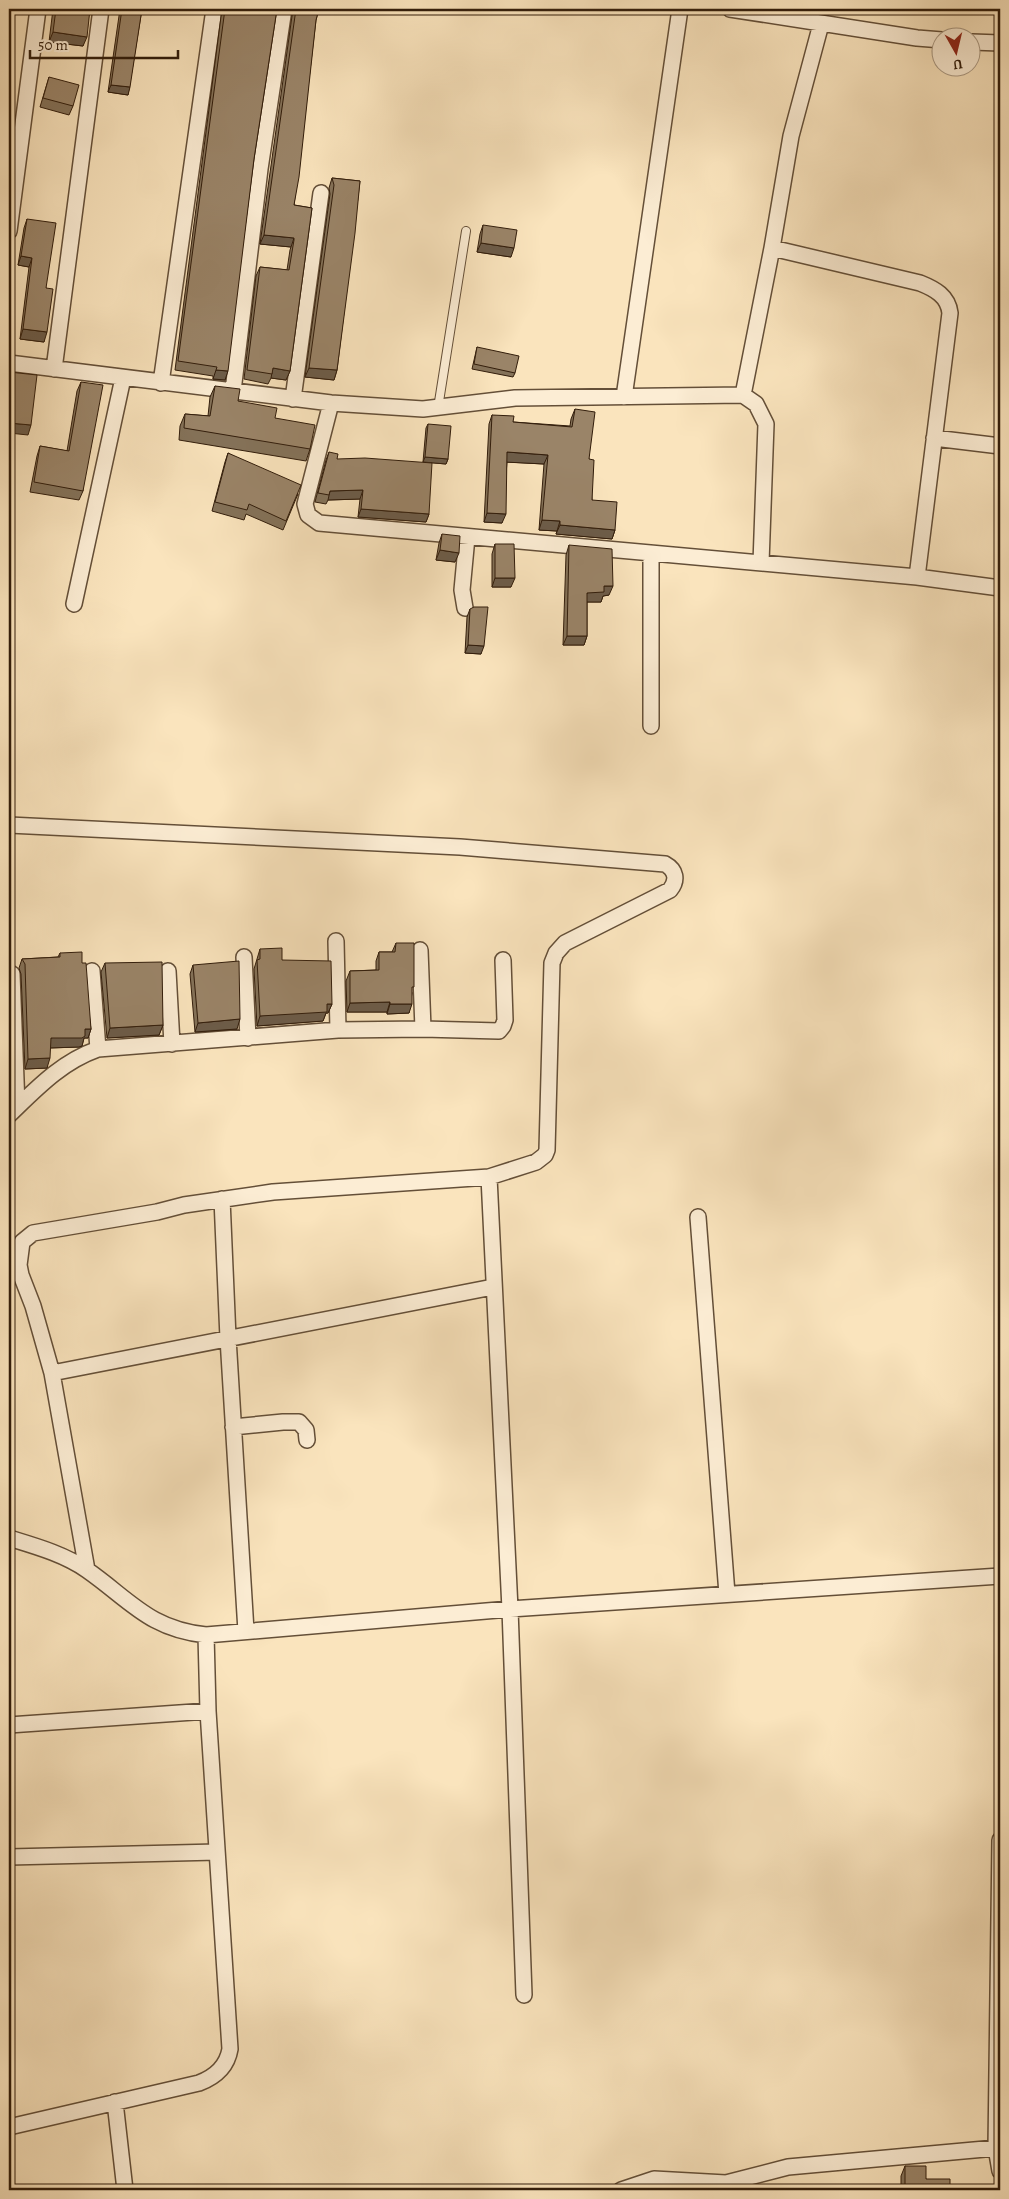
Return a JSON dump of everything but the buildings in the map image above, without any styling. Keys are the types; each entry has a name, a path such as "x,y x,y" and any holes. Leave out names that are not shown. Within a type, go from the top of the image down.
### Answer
{"street":[{"path":"9,231 38,9"},
{"path":"54,369 102,9"},
{"path":"161,383 214,9"},
{"path":"233,391 260,169 284,9"},
{"path":"624,397 680,9"},
{"path":"730,9 820,24 932,39"},
{"path":"743,395 792,136 820,24"},
{"path":"982,42 1000,43"},
{"path":"293,398 321,193"},
{"path":"772,248 920,283 931,287 947,301 950,313 917,577"},
{"path":"9,363 331,403 423,409 515,398 743,395 756,404 766,424 761,563"},
{"path":"74,604 123,378"},
{"path":"331,403 305,504 308,516 319,523 917,577 1000,588"},
{"path":"934,438 1000,446"},
{"path":"465,608 462,590 467,537"},
{"path":"651,726 652,553"},
{"path":"9,825 460,847 642,861 665,864 672,868 675,880 670,890 565,943 556,953 552,963 547,1150 545,1155 536,1162 488,1177 273,1192 222,1199 33,1233 22,1242 19,1253 21,1275 33,1306 52,1373 87,1570"},
{"path":"336,941 338,1030"},
{"path":"420,950 424,1029"},
{"path":"244,957 248,1038"},
{"path":"13,1110 66,1063 79,1056 98,1050 338,1030 424,1029 499,1031 505,1020 502,960"},
{"path":"92,971 98,1050"},
{"path":"168,971 172,1044"},
{"path":"12,974 13,1110"},
{"path":"488,1177 510,1609 524,1995"},
{"path":"222,1199 228,1338 246,1631"},
{"path":"698,1217 727,1594"},
{"path":"52,1373 493,1287"},
{"path":"233,1427 299,1422 306,1430 307,1440"},
{"path":"9,1538 56,1554 87,1570 147,1617 172,1628 206,1635 510,1609 1000,1576"},
{"path":"9,2127 199,2083 217,2073 228,2060 230,2049 208,1711 206,1635"},
{"path":"9,1726 208,1711"},
{"path":"1000,1840 996,2148 1000,2171"},
{"path":"9,1857 217,1852"},
{"path":"114,2102 124,2190"},
{"path":"621,2190 654,2180 726,2183 788,2167 996,2148"}],"lane":[{"path":"438,408 466,231"}]}
